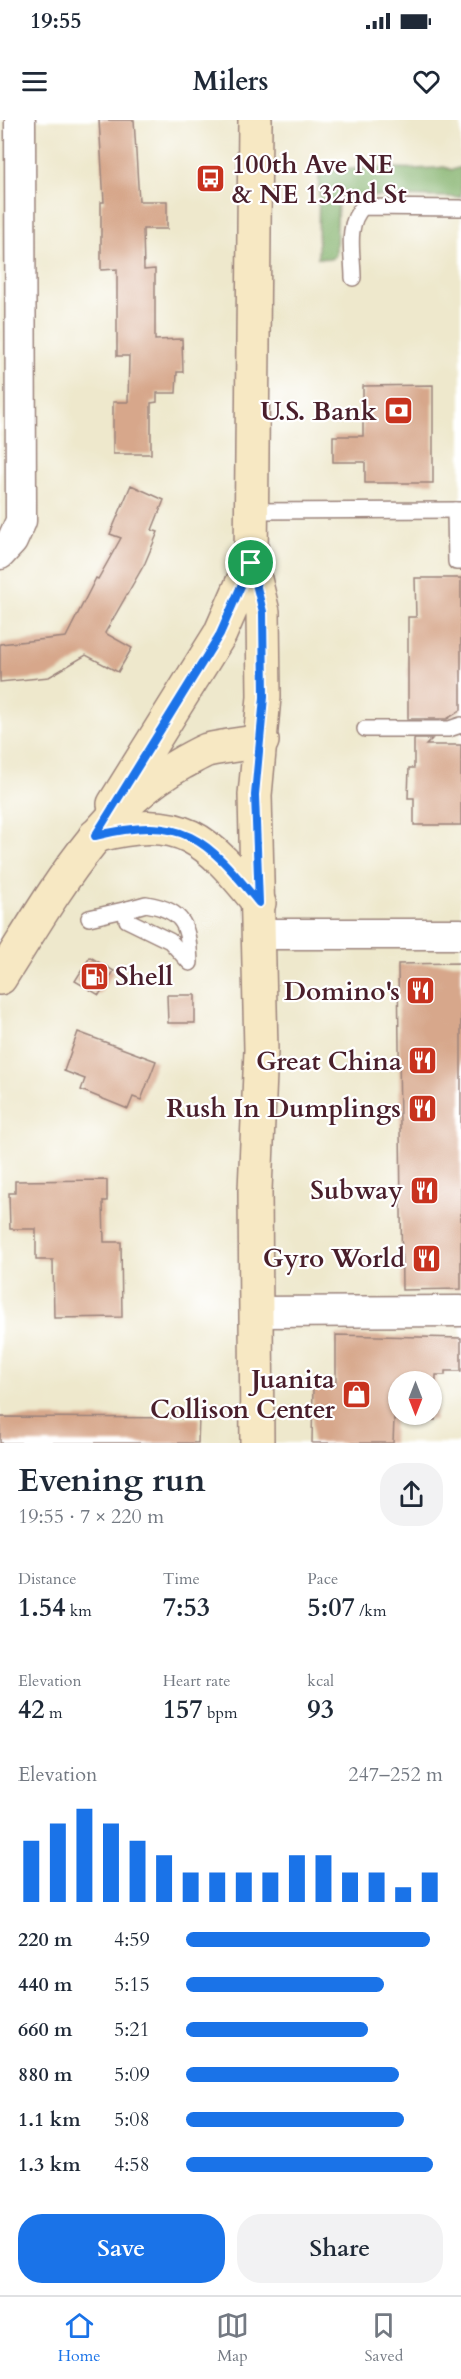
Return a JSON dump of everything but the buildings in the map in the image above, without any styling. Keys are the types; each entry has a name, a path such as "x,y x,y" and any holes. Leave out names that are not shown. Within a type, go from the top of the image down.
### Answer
{"main road":[{"path":"255,120 251,563 263,612 264,697 262,741 255,795 261,1050 255,1190 257,1443"},
{"path":"0,978 53,895 95,836 220,634 251,563"},
{"path":"95,836 131,800 168,771 205,751 262,741"},
{"path":"95,836 145,827 168,828 178,832 222,857 259,918"}],"street":[{"path":"6,547 21,521 20,120"},
{"path":"259,918 461,934"},
{"path":"256,1312 461,1311"}],"lane":[{"path":"353,278 352,224 356,214 363,207 461,208"},
{"path":"251,511 458,510 456,562 461,562"},
{"path":"365,729 448,729 461,725"},
{"path":"89,918 146,904 164,907 176,913 185,925 190,963 170,941 127,921 128,909"}],"green space":[{"path":"444,167 452,170 461,167 461,197 338,196 336,255 332,259 318,258 319,168"}],"place":[{"name":"100th Ave NE & NE 132nd St","path":"211,179"},
{"name":"U.S. Bank","path":"398,411"},
{"name":"Shell","path":"94,976"},
{"name":"Domino's","path":"421,991"},
{"name":"Great China","path":"423,1061"},
{"name":"Rush In Dumplings","path":"422,1108"},
{"name":"Subway","path":"424,1190"},
{"name":"Gyro World","path":"426,1258"},
{"name":"Juanita Collison Center","path":"356,1394"}],"route":[{"path":"251,563 263,612 264,697 262,741 255,795 259,903 222,857 188,836 168,828 145,827 95,836 220,634 237,600 251,563"}]}
